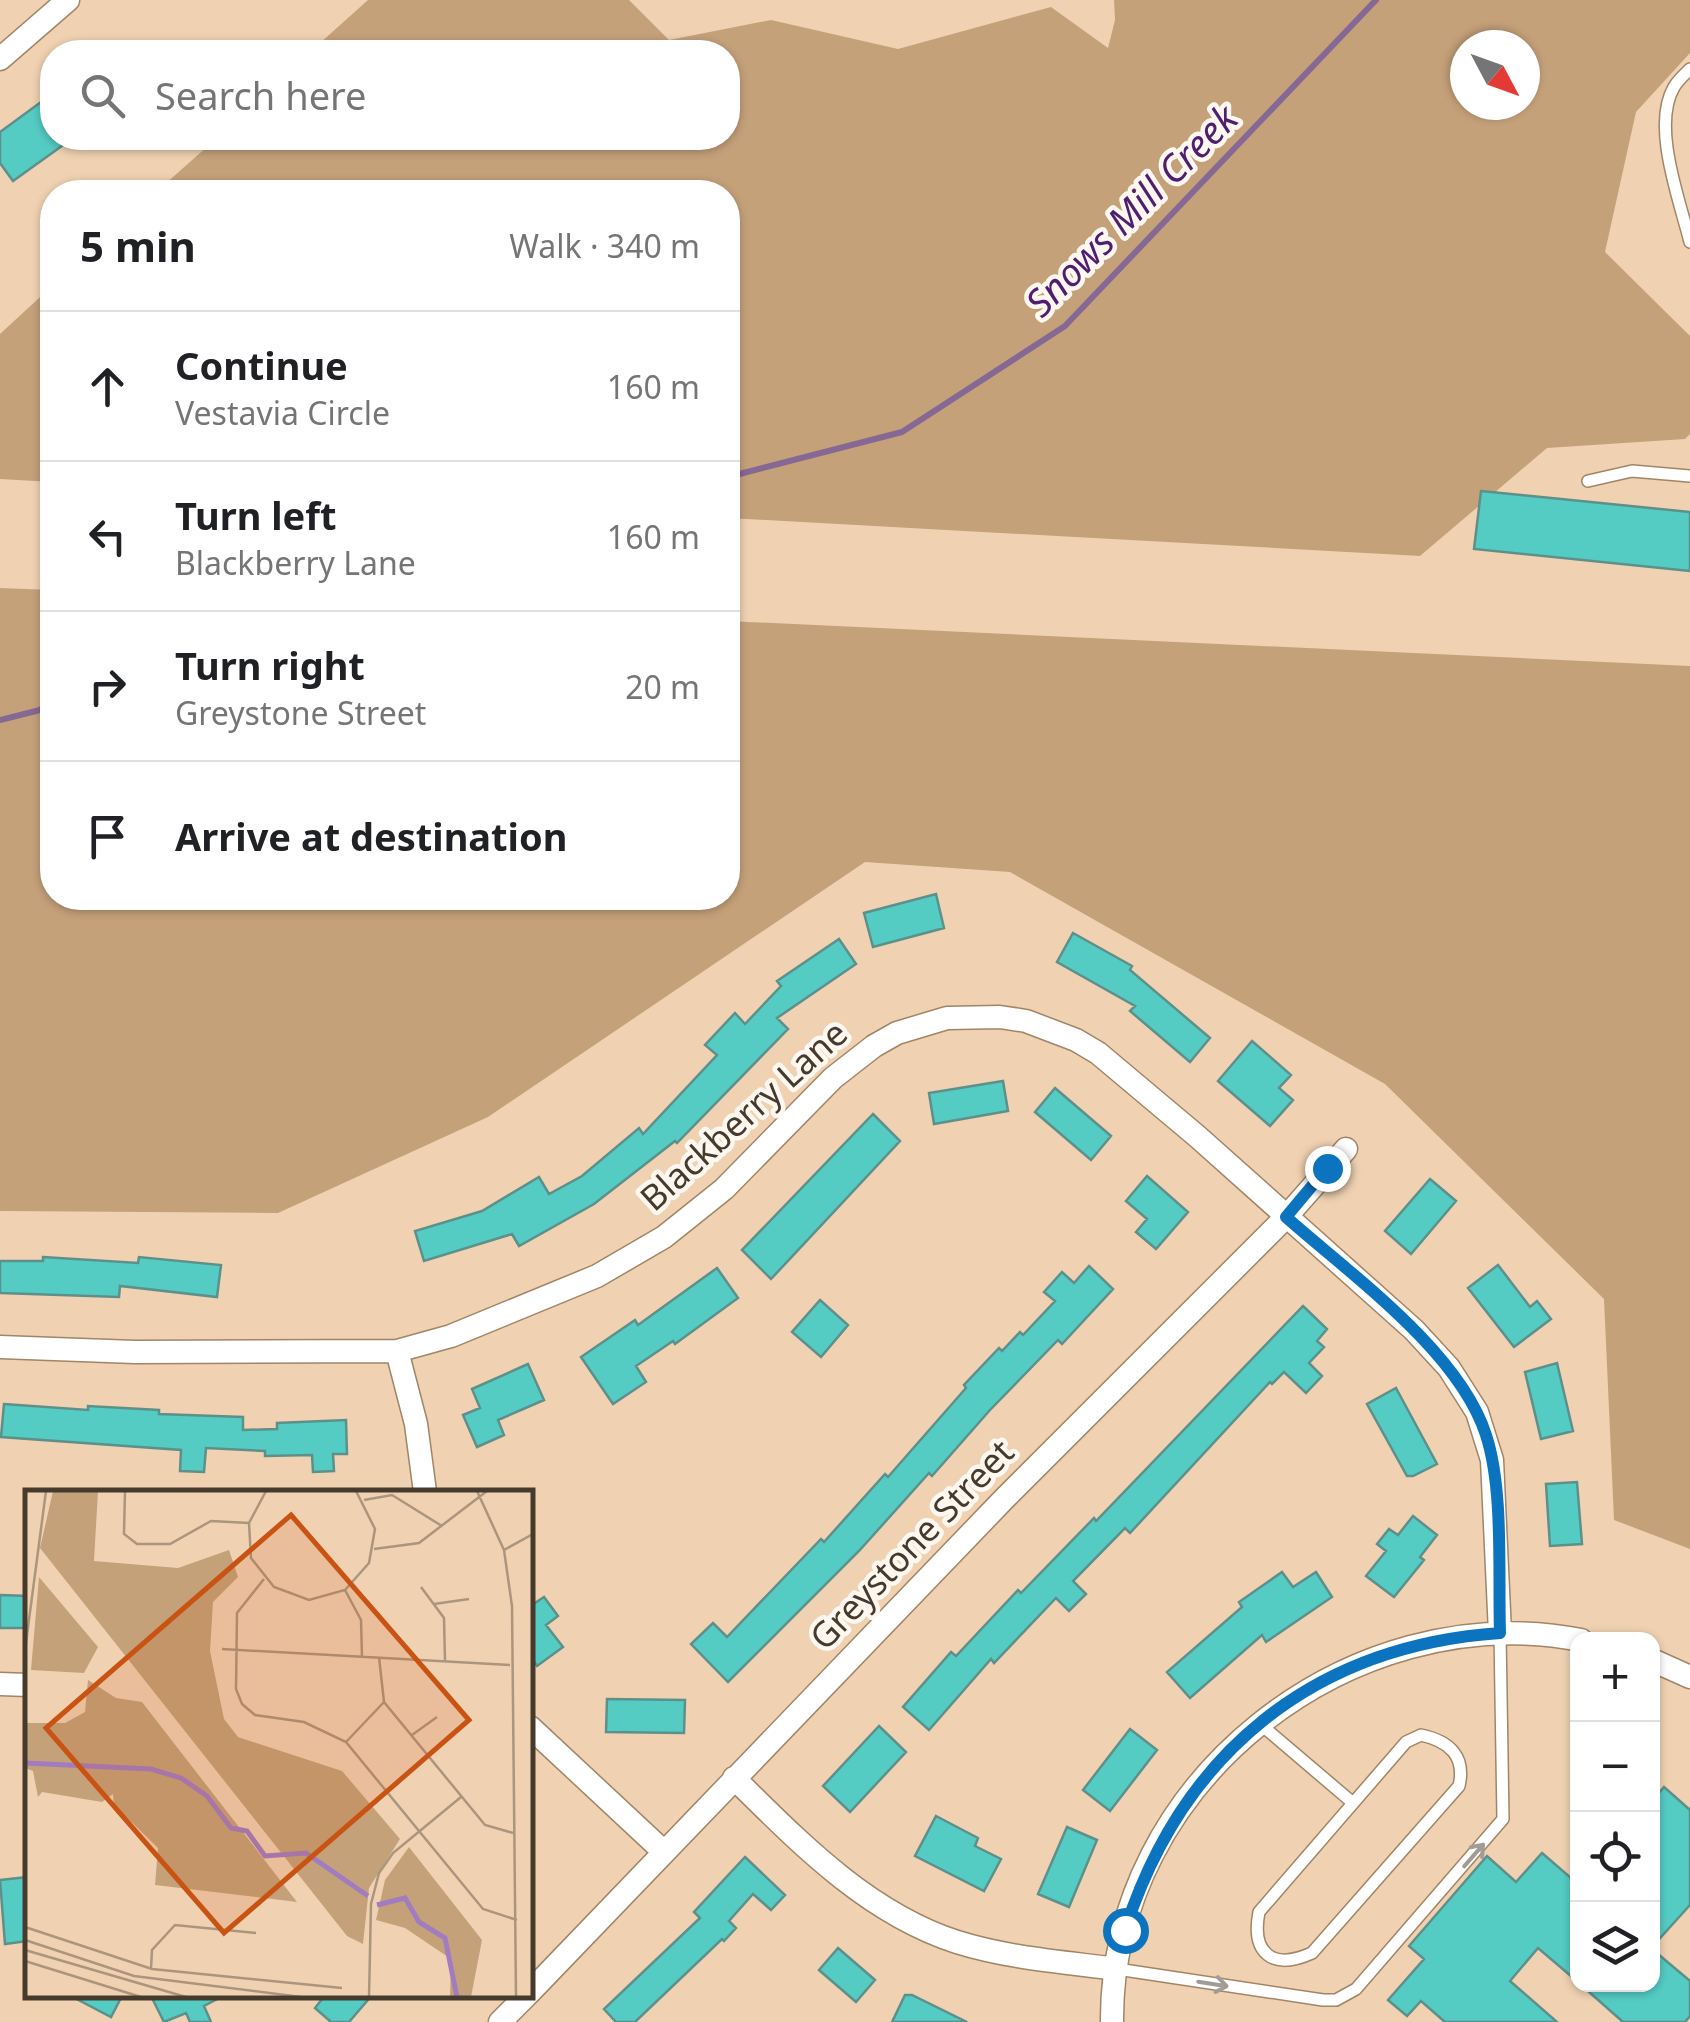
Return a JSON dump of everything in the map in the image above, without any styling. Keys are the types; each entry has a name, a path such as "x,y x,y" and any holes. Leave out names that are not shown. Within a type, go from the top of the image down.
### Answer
{"street":[{"path":"0,59 68,0"},
{"name":"Blackberry Lane","path":"0,1347 172,1353 397,1352 525,1308 597,1276 664,1237 724,1189 853,1062 897,1033 948,1018 1026,1021 1098,1053 1198,1136 1414,1330 1449,1368 1477,1412 1492,1460 1500,1633"},
{"name":"Greystone Street","path":"532,1990 1004,1499 1286,1217 1346,1149"},
{"path":"397,1352 416,1424 425,1490"},
{"path":"1112,2022 1117,1969 1137,1893 1172,1822 1220,1760 1259,1723 1312,1686 1384,1654 1460,1636 1500,1633 1570,1639"},
{"path":"1660,1663 1690,1676"},
{"path":"0,1684 25,1685"},
{"path":"532,1730 663,1851"},
{"path":"734,1778 803,1846 864,1894 907,1921 954,1941 1004,1954 1117,1969"},
{"name":"Greystone Street","path":"500,2022 525,1997"}],"lane":[{"path":"1690,69 1674,88 1667,112 1666,138 1690,242"},
{"path":"1588,480 1632,471 1690,476"},
{"path":"1117,1969 1323,2000 1336,2000 1356,1988 1503,1819 1500,1633"},
{"path":"1259,1723 1353,1803"},
{"path":"1422,1735 1442,1739 1454,1750 1462,1771 1459,1786 1312,1953 1294,1961 1271,1958 1259,1946 1255,1932 1259,1912 1353,1803 1406,1742 1422,1735"}],"shaded area":[{"path":"368,0 629,0 669,40 323,40"},
{"path":"1114,0 1690,0 1690,53 1636,112 1605,252 1690,336 1690,434 1685,439 1547,448 1420,556 740,519 740,180 170,180 203,150 740,150 740,40 669,40 771,20 898,49 1051,7 1108,48 1115,20"},
{"path":"40,297 40,481 0,479 0,334"},
{"path":"0,588 40,590 40,910 740,910 740,622 1690,666 1690,1549 1614,1520 1604,1299 1385,1084 1010,872 865,862 488,1117 278,1213 0,1211"}],"building":[{"path":"40,103 40,150 56,150 13,181 0,163 0,132"},
{"path":"1481,491 1690,512 1690,571 1474,549"},
{"path":"936,894 944,928 873,947 864,913"},
{"path":"1073,933 1132,966 1130,970 1210,1038 1190,1062 1130,1011 1135,1006 1057,962"},
{"path":"839,939 856,964 777,1018 788,1029 677,1143 594,1204 519,1246 512,1234 424,1261 415,1231 482,1211 539,1177 549,1194 582,1176 639,1128 643,1134 717,1055 705,1045 735,1013 745,1024 781,986 777,981"},
{"path":"1252,1041 1291,1075 1279,1088 1293,1100 1270,1126 1218,1081"},
{"path":"1003,1081 1008,1111 934,1124 929,1093"},
{"path":"1055,1088 1111,1136 1091,1160 1035,1112"},
{"path":"873,1114 900,1141 771,1279 742,1250"},
{"path":"1147,1176 1188,1212 1156,1249 1136,1232 1147,1219 1126,1201"},
{"path":"1430,1179 1456,1201 1411,1254 1385,1231"},
{"path":"43,1257 138,1263 139,1257 221,1265 217,1297 120,1286 119,1297 0,1293 0,1261 43,1261"},
{"path":"1498,1265 1530,1307 1537,1301 1551,1319 1514,1347 1468,1288"},
{"path":"1089,1266 1113,1289 1062,1344 1058,1340 932,1476 929,1473 859,1551 728,1682 691,1644 713,1623 727,1637 821,1539 824,1542 885,1474 888,1477 999,1348 1002,1351 1020,1332 1023,1335 1055,1301 1044,1292 1062,1272 1074,1283"},
{"path":"717,1268 738,1298 675,1344 673,1341 636,1366 646,1382 613,1404 581,1357 635,1320 638,1325"},
{"path":"820,1300 848,1325 821,1357 792,1332"},
{"path":"1303,1306 1327,1329 1317,1341 1324,1347 1309,1363 1322,1376 1306,1393 1284,1372 1270,1382 1130,1533 1125,1528 1073,1581 1086,1594 1069,1611 1056,1598 994,1663 991,1659 929,1730 903,1707 951,1652 956,1656 1018,1590 1021,1593 1094,1518 1096,1521"},
{"path":"1557,1363 1573,1431 1541,1439 1525,1372"},
{"path":"528,1364 544,1400 498,1420 504,1435 477,1447 463,1415 480,1408 472,1389"},
{"path":"1396,1388 1437,1464 1413,1476 1407,1476 1367,1404"},
{"path":"4,1404 243,1417 243,1430 277,1429 277,1423 346,1420 347,1454 333,1454 334,1471 313,1472 312,1455 265,1456 265,1451 206,1448 204,1472 180,1471 181,1450 1,1437"},
{"path":"1577,1482 1582,1544 1550,1546 1546,1484"},
{"path":"1413,1516 1437,1535 1420,1557 1424,1560 1394,1597 1366,1576 1386,1551 1377,1544 1389,1529 1398,1535"},
{"path":"1282,1572 1293,1587 1316,1572 1332,1597 1266,1642 1262,1635 1190,1698 1167,1672 1242,1607 1239,1602"},
{"path":"0,1595 25,1596 25,1628 0,1628"},
{"path":"544,1597 558,1616 546,1625 563,1647 537,1666 532,1658 532,1605"},
{"path":"607,1699 685,1700 684,1733 606,1732"},
{"path":"879,1726 906,1752 850,1812 823,1786"},
{"path":"1130,1729 1157,1750 1110,1811 1083,1790"},
{"path":"1664,1787 1690,1810 1690,1905 1660,1938 1660,1812 1660,1792"},
{"path":"936,1816 978,1838 975,1846 1001,1859 984,1891 915,1856"},
{"path":"1067,1827 1097,1840 1069,1907 1038,1894"},
{"path":"1542,1853 1570,1877 1570,1975 1538,1948 1510,1981 1557,2022 1445,2022 1421,2001 1407,2016 1388,2000 1424,1959 1409,1946 1487,1856 1516,1882"},
{"path":"745,1857 785,1895 771,1910 753,1894 729,1921 736,1928 724,1941 635,2022 616,2022 604,2009 700,1918 694,1912"},
{"path":"25,1877 25,1941 5,1944 0,1880"},
{"path":"838,1948 875,1980 856,2002 819,1970"},
{"path":"1660,1956 1690,1981 1690,2016 1685,2022 1623,2022 1589,1992 1660,1992"},
{"path":"905,1995 912,1995 967,2022 892,2022"},
{"path":"73,1997 121,1997 111,2017"},
{"path":"152,1997 221,1997 204,2006 211,2022 190,2022 186,2013 164,2022"},
{"path":"324,1997 370,1997 349,2022 331,2022 315,2008"}],"waterway":[{"name":"Snows Mill Creek","path":"740,474 902,432 1065,326 1376,0"},
{"name":"Snows Mill Creek","path":"0,720 40,710"}],"route":[{"path":"1125,1930 1153,1856 1194,1790 1248,1732 1279,1707 1347,1668 1384,1654 1460,1636 1500,1633 1496,1512 1486,1435 1477,1412 1449,1368 1414,1330 1286,1217 1327,1168"}]}
